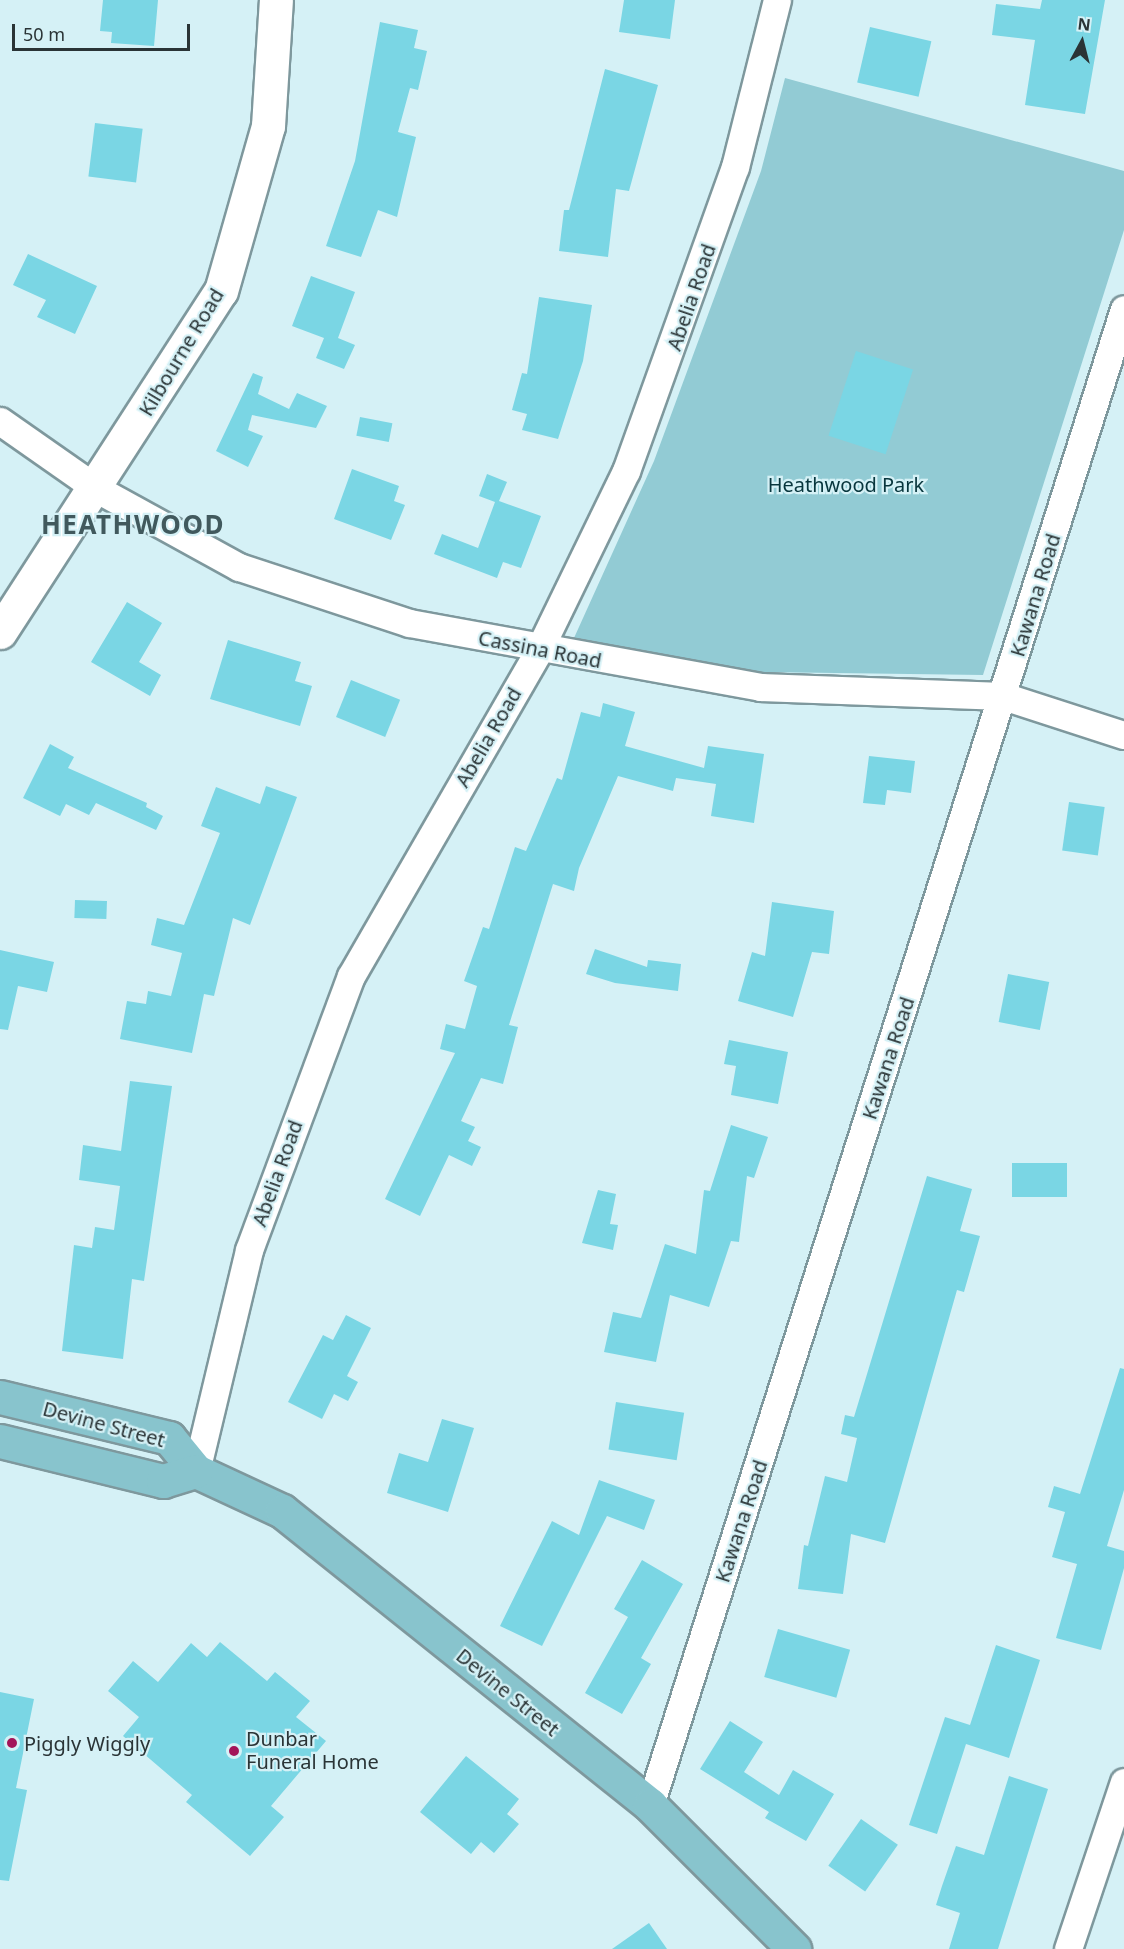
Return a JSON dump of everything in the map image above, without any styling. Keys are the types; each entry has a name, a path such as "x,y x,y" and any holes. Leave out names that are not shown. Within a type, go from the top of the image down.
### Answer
{"main road":[{"name":"Devine Street","path":"9,1399 169,1438 196,1471 282,1511 650,1805 794,1949"},
{"path":"2,1441 9,1399"},
{"name":"Devine Street","path":"2,1441 163,1481 196,1471"}],"street":[{"name":"Kilbourne Road","path":"0,632 97,489 221,291 268,126 276,0"},
{"name":"Abelia Road","path":"196,1471 249,1250 351,976 539,650 626,471 663,379 735,167 777,0"},
{"name":"Kawana Road","path":"650,1805 1124,309"},
{"name":"Cassina Road","path":"0,422 97,489 239,567 409,623 539,650 760,687 1003,696 1124,735"},
{"path":"1068,1949 1124,1782"}],"green space":[{"name":"Heathwood Park","path":"785,78 1124,171 1124,230 983,675 757,672 574,638 654,461 761,171"}],"building":[{"path":"103,0 158,0 154,46 111,43 112,32 100,31"},
{"path":"624,0 675,0 670,39 619,32"},
{"path":"1042,0 1105,0 1085,114 1025,105 1035,40 992,35 996,4 1040,9"},
{"path":"380,22 418,30 414,48 427,51 418,90 410,88 398,132 416,137 397,217 378,210 361,257 326,246 355,161"},
{"path":"870,27 931,41 919,97 857,83"},
{"path":"605,69 658,85 629,191 616,189 608,257 559,251 564,210 569,210"},
{"path":"95,123 143,129 136,182 88,177"},
{"path":"28,254 97,286 75,334 37,317 46,300 13,285"},
{"path":"311,276 355,292 338,338 355,345 344,369 316,358 324,338 292,326"},
{"path":"539,297 592,305 583,361 558,439 522,430 527,414 512,410 522,373 527,374"},
{"path":"856,351 913,370 886,454 828,436"},
{"path":"253,373 263,377 258,394 289,409 297,393 327,406 316,428 252,415 248,430 263,436 248,467 216,451"},
{"path":"360,417 392,423 389,442 356,436"},
{"path":"352,469 399,486 394,501 405,505 391,540 334,519"},
{"path":"487,474 507,482 499,501 541,516 521,568 503,562 497,578 434,554 442,534 478,548 495,502 479,496"},
{"path":"127,602 162,623 139,662 161,675 150,696 91,662"},
{"path":"228,640 301,662 295,681 312,686 300,726 210,699"},
{"path":"351,680 400,700 385,737 336,717"},
{"path":"603,703 635,712 625,746 704,768 708,746 764,754 754,823 711,816 716,784 676,778 673,791 618,776 579,868 574,891 553,884 509,1025 518,1027 503,1084 481,1078 461,1121 475,1127 468,1141 481,1147 472,1166 449,1155 420,1216 385,1199 455,1053 440,1049 446,1024 465,1029 477,986 464,981 483,927 489,929 515,847 526,851 557,778 562,780 581,712 600,717"},
{"path":"50,744 74,757 68,768 147,803 146,807 163,816 156,830 96,803 89,815 66,804 60,816 23,798"},
{"path":"869,756 915,761 911,793 887,790 885,805 863,803"},
{"path":"266,786 297,797 250,925 233,918 214,996 204,994 192,1053 120,1039 127,1001 146,1004 148,991 171,996 182,953 151,945 157,918 184,925 220,833 201,826 216,787 260,804"},
{"path":"1069,802 1105,807 1098,856 1062,851"},
{"path":"75,900 107,901 106,919 74,918"},
{"path":"772,902 834,911 829,954 812,952 793,1017 738,1001 752,952 765,956"},
{"path":"595,949 647,967 648,960 681,964 678,991 615,983 586,974"},
{"path":"0,950 54,962 47,992 18,986 8,1030 0,1029"},
{"path":"1008,974 1049,982 1040,1030 999,1022"},
{"path":"729,1040 788,1052 778,1104 731,1095 736,1066 724,1064"},
{"path":"130,1081 172,1086 144,1281 132,1279 123,1359 62,1351 74,1245 92,1248 95,1227 114,1230 120,1186 79,1180 83,1145 121,1151"},
{"path":"731,1125 768,1137 754,1178 747,1176 739,1242 731,1241 709,1307 670,1295 656,1362 604,1352 613,1312 641,1318 665,1244 696,1254 704,1190 710,1191"},
{"path":"1012,1163 1067,1163 1067,1197 1012,1197"},
{"path":"927,1176 972,1189 960,1231 980,1236 964,1292 957,1290 885,1543 851,1534 843,1594 798,1589 804,1545 808,1546 825,1476 847,1482 857,1438 841,1434 845,1415 854,1417"},
{"path":"598,1190 616,1194 610,1224 618,1225 613,1250 582,1243"},
{"path":"346,1315 371,1328 347,1376 358,1382 348,1401 334,1394 322,1419 288,1402 323,1335 333,1340"},
{"path":"1120,1368 1124,1369 1124,1490 1107,1546 1124,1551 1124,1568 1101,1650 1056,1638 1077,1564 1052,1557 1065,1512 1048,1507 1054,1486 1080,1494"},
{"path":"616,1402 684,1413 677,1460 608,1449"},
{"path":"442,1419 474,1428 448,1512 387,1493 399,1453 428,1462"},
{"path":"599,1480 655,1500 644,1530 607,1516 542,1646 500,1626 552,1521 579,1535"},
{"path":"642,1560 683,1584 641,1658 651,1664 622,1714 585,1693 628,1617 614,1609"},
{"path":"778,1629 850,1650 836,1698 764,1677"},
{"name":"Dunbar Funeral Home","path":"220,1642 267,1681 275,1672 310,1701 296,1717 326,1741 271,1806 284,1817 250,1856 186,1802 192,1795 123,1736 139,1717 108,1691 133,1661 158,1682 191,1643 207,1657"},
{"path":"996,1645 1040,1660 1009,1758 966,1744 937,1834 909,1825 945,1717 970,1725"},
{"name":"Piggly Wiggly","path":"0,1692 34,1699 16,1788 27,1790 9,1881 0,1880"},
{"path":"730,1721 763,1742 744,1772 779,1795 793,1770 834,1794 806,1841 765,1818 769,1812 700,1769"},
{"path":"466,1756 519,1799 507,1814 519,1824 494,1853 481,1842 471,1854 420,1812"},
{"path":"1009,1776 1048,1789 998,1949 949,1949 960,1913 936,1905 942,1886 956,1846 984,1855"},
{"path":"861,1819 898,1845 865,1892 828,1866"},
{"path":"649,1923 667,1949 612,1949"}],"place":[{"name":"Piggly Wiggly","path":"12,1743"},
{"name":"Dunbar Funeral Home","path":"234,1751"}],"district":[{"name":"HEATHWOOD","path":"133,525"}]}
